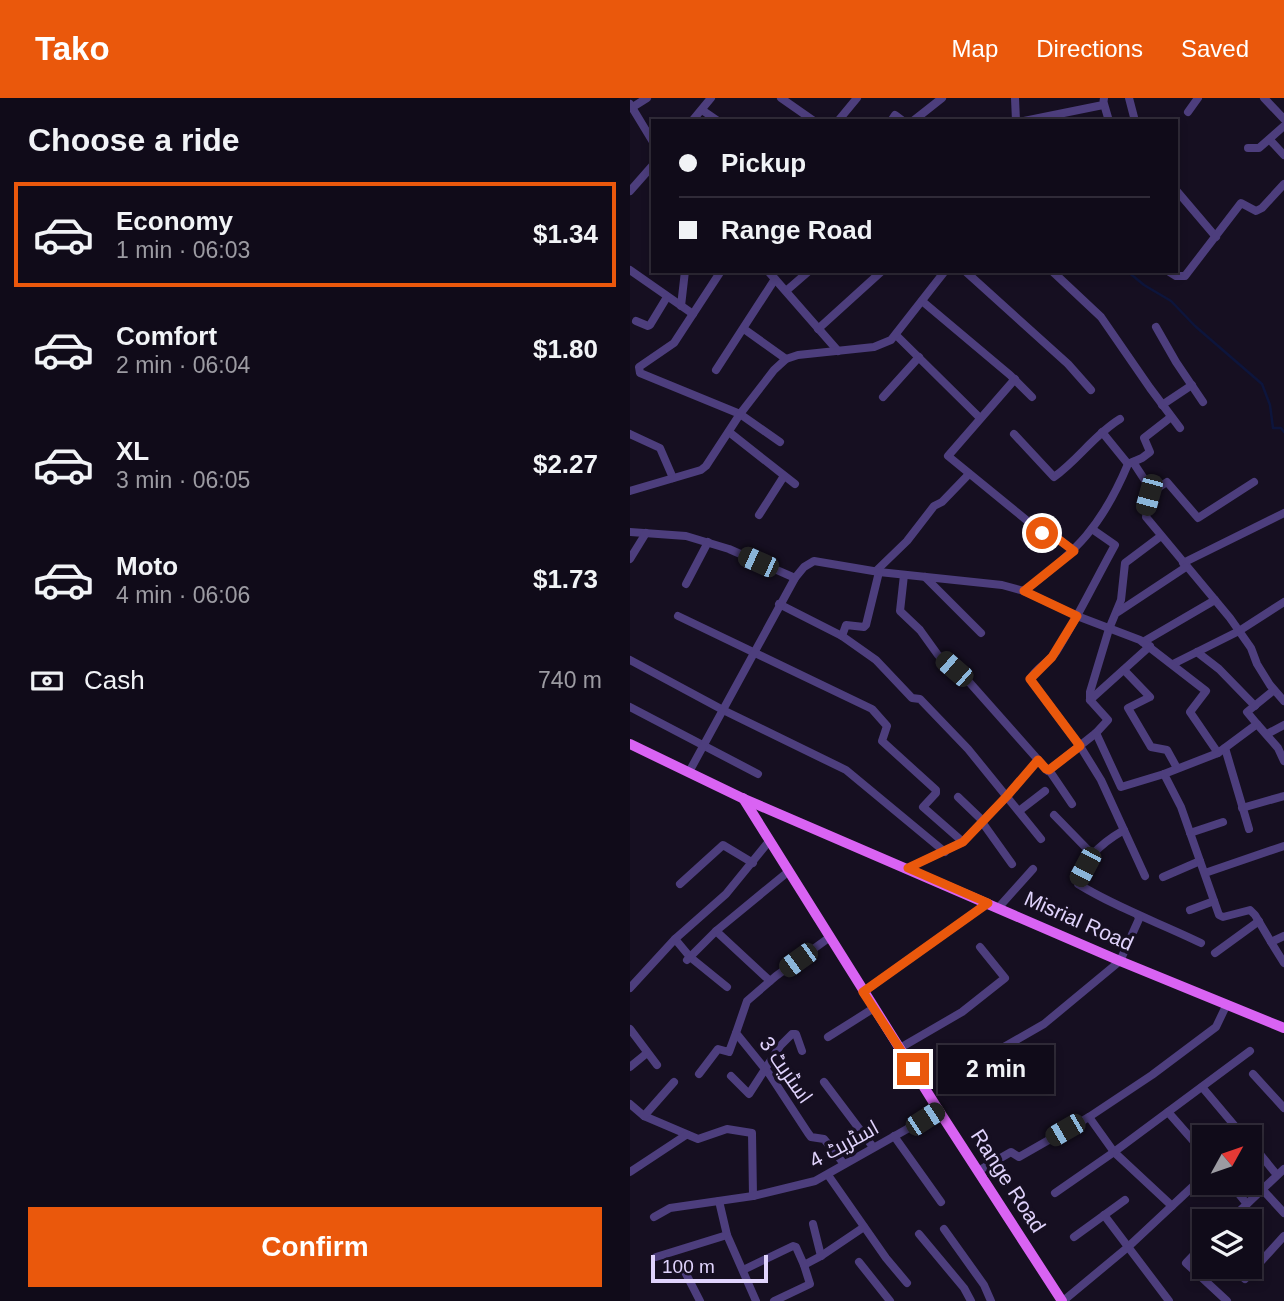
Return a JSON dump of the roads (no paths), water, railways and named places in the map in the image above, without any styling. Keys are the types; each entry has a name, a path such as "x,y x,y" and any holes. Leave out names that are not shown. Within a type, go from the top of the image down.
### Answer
{"main road":[{"name":"Misrial Road","path":"630,744 742,798 1120,961 1284,1028"},
{"name":"Range Road","path":"742,798 863,992 1063,1301"}],"street":[{"path":"647,98 631,106 651,139"},
{"path":"694,119 711,98"},
{"path":"781,98 811,119"},
{"path":"840,119 857,98"},
{"path":"916,119 942,98"},
{"path":"1015,98 1016,119"},
{"path":"1129,98 1134,119"},
{"path":"1188,112 1198,98"},
{"path":"1264,98 1284,119"},
{"path":"1032,119 1104,101 1108,119"},
{"path":"702,110 715,119"},
{"path":"1248,148 1259,148 1284,126"},
{"path":"1270,140 1284,155"},
{"path":"630,191 651,170"},
{"path":"1171,273 1176,276 1185,275 1241,203 1256,211 1284,184"},
{"path":"1178,192 1216,237"},
{"path":"630,284 633,272 693,314"},
{"path":"681,306 685,273"},
{"path":"720,273 674,344 638,370 689,395 740,414 780,442"},
{"path":"770,273 838,351"},
{"path":"786,291 806,273"},
{"path":"818,328 880,273"},
{"path":"630,491 701,470 711,461 740,414 774,370 786,359 798,355 874,347 891,340 943,273"},
{"path":"967,273 1068,364 1091,390"},
{"path":"1054,273 1101,317 1180,428"},
{"path":"716,370 775,279"},
{"path":"636,321 648,326 667,297"},
{"path":"922,301 1015,379 1032,397"},
{"path":"1156,327 1203,402"},
{"path":"744,329 786,359"},
{"path":"895,335 980,418"},
{"path":"883,397 919,357"},
{"path":"1015,379 948,455 1041,532 1049,532 1074,551"},
{"path":"1162,405 1192,386"},
{"path":"1024,591 1074,551 1122,483 1131,463 1150,452 1144,438 1171,417"},
{"path":"1014,434 1054,477 1102,432 1120,419"},
{"path":"729,432 795,484"},
{"path":"1102,432 1147,482 1150,493 1145,513 1239,631 1251,648 1257,664 1284,701"},
{"path":"630,434 660,448 673,478"},
{"path":"842,636 846,625 866,625 877,572 907,541 934,506 942,502 969,474"},
{"path":"759,515 784,476"},
{"path":"1150,493 1167,482 1198,518 1254,482"},
{"path":"1118,612 1185,565 1284,513"},
{"path":"1092,529 1115,545 1052,657 1030,679 1080,746 1109,795 1145,876"},
{"path":"630,532 686,536 708,542 795,578"},
{"path":"630,559 646,533"},
{"path":"1090,700 1109,629 1118,612 1125,563 1161,536"},
{"path":"686,584 708,542"},
{"path":"689,772 779,604 795,578 804,567 814,561 877,572 1002,585 1024,591 1146,644 1206,691 1190,712 1222,751 1249,829"},
{"path":"904,575 900,611 938,655 970,683 1049,770 1072,804"},
{"path":"925,577 981,633"},
{"path":"1090,700 1124,670 1146,644 1215,600"},
{"path":"1173,664 1239,631 1284,603"},
{"path":"779,604 842,636 876,660 912,698 920,699 968,749 1041,839"},
{"path":"678,616 880,715 887,726 882,741 936,790 923,807 963,842"},
{"path":"1197,652 1219,669 1255,706"},
{"path":"630,660 723,710 846,770 945,852"},
{"path":"1124,670 1150,697 1128,708 1151,747 1167,750 1177,768"},
{"path":"1274,690 1247,712 1278,748 1284,761"},
{"path":"1049,770 1096,733 1108,720 1090,700"},
{"path":"630,706 758,774"},
{"path":"1096,733 1121,787 1164,774 1222,751 1257,724"},
{"path":"1267,734 1284,725"},
{"path":"908,868 963,842 1038,760"},
{"path":"1164,774 1181,807 1221,916 1250,910 1284,962"},
{"path":"1019,811 1045,791"},
{"path":"1242,808 1284,796"},
{"path":"958,797 983,822 1012,864"},
{"path":"1054,815 1092,854"},
{"path":"1190,833 1223,822"},
{"path":"1124,830 1108,839 1092,854 1078,884 1138,916 1201,943"},
{"path":"630,988 674,939 726,894 770,840"},
{"path":"680,884 723,845 753,863"},
{"path":"1205,873 1284,846"},
{"path":"1163,877 1200,861"},
{"path":"863,992 993,905 1033,869"},
{"path":"688,958 716,931 789,871"},
{"path":"1190,910 1214,901"},
{"path":"976,1063 1044,1024 1120,961 1138,916"},
{"path":"1215,953 1259,921"},
{"path":"716,931 770,981"},
{"path":"1271,942 1284,936"},
{"name":"اسٹریٹ 3","path":"830,937 747,1001 736,1033 765,1069 811,1137 824,1139 844,1164"},
{"path":"674,939 688,958 727,987"},
{"path":"900,1048 970,1006 1005,978 980,947"},
{"path":"978,1171 1010,1153 1019,1157 1089,1117 1152,1075 1216,1027 1227,1004"},
{"path":"828,1037 874,1008"},
{"path":"630,1029 657,1065"},
{"path":"699,1074 718,1049 729,1052 736,1033"},
{"path":"731,1076 749,1094 792,1034 796,1034 802,1051"},
{"path":"1055,1193 1250,1051"},
{"path":"630,1067 647,1053"},
{"path":"1253,1074 1284,1108"},
{"path":"644,1116 674,1082"},
{"path":"824,1082 873,1147"},
{"path":"1202,1087 1234,1125"},
{"path":"630,1104 644,1116 698,1139 727,1129 752,1133 753,1196"},
{"name":"اسٹریٹ 4","path":"654,1217 670,1208 801,1186 828,1175 939,1111"},
{"path":"1168,1112 1192,1139"},
{"path":"1089,1117 1114,1152 1172,1206"},
{"path":"630,1172 687,1135"},
{"path":"894,1136 941,1202"},
{"path":"1262,1154 1281,1172 1262,1189 1284,1213"},
{"path":"828,1175 907,1283"},
{"path":"1063,1301 1128,1247 1192,1187"},
{"path":"1241,1195 1248,1203"},
{"path":"1242,1209 1256,1195"},
{"path":"1074,1237 1125,1200"},
{"path":"719,1201 727,1235 756,1301"},
{"path":"1104,1215 1169,1301"},
{"path":"813,1224 821,1256"},
{"path":"804,1265 864,1227"},
{"path":"944,1229 984,1284 989,1298 978,1301"},
{"path":"919,1234 964,1288 971,1301"},
{"path":"656,1257 727,1235"},
{"path":"1262,1260 1284,1236"},
{"path":"743,1270 793,1246 804,1265 810,1284 774,1301"},
{"path":"1192,1256 1185,1263 1192,1269"},
{"path":"859,1262 890,1301"},
{"path":"684,1270 700,1301"},
{"path":"1203,1279 1227,1301"}],"waterway":[{"path":"1129,273 1171,301 1195,326 1262,384 1270,405 1273,428 1281,428 1284,432"}]}
